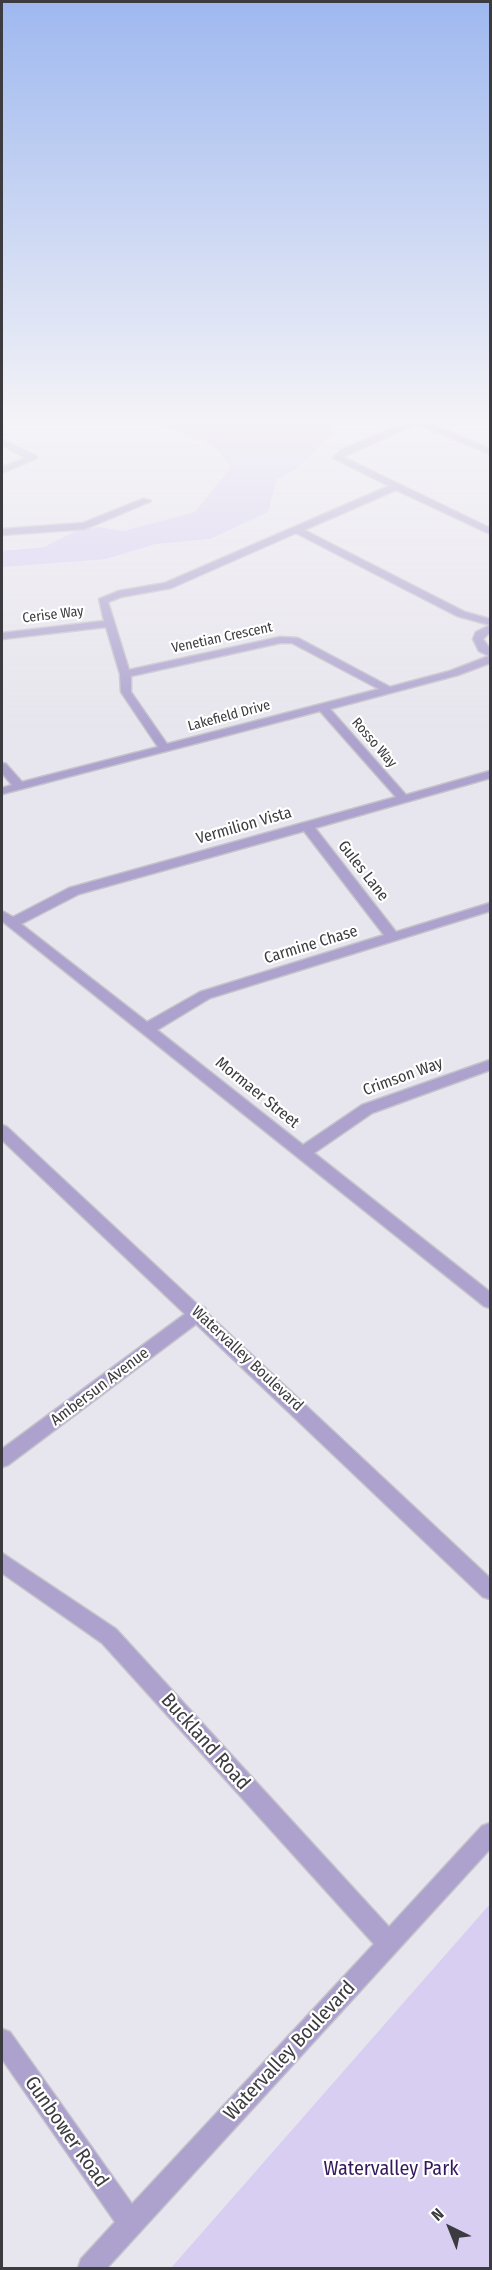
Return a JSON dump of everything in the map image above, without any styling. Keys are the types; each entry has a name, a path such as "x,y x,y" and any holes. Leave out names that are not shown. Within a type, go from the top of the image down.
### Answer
{"street":[{"path":"2,532 58,528"},
{"path":"164,748 126,692 125,674 103,601 119,594 167,586 302,528"},
{"path":"297,530 461,614 490,622"},
{"path":"461,614 490,653"},
{"name":"Cerise Way","path":"2,636 109,624"},
{"path":"459,670 479,639 490,628"},
{"name":"Venetian Crescent","path":"125,674 280,640 294,640 386,689"},
{"name":"Lakefield Drive","path":"2,790 322,707 459,670 490,659"},
{"name":"Rosso Way","path":"322,707 404,799"},
{"path":"2,766 19,786"},
{"name":"Vermilion Vista","path":"7,919 74,891 490,775"},
{"name":"Gules Lane","path":"307,826 393,937"},
{"name":"Carmine Chase","path":"147,1029 205,994 490,907"},
{"name":"Mormaer Street","path":"7,919 490,1300"},
{"name":"Crimson Way","path":"303,1153 367,1108 490,1065"},
{"name":"Watervalley Boulevard","path":"2,1131 490,1590"},
{"name":"Ambersun Avenue","path":"6,1450 199,1314"},
{"name":"Buckland Road","path":"2,1562 109,1636 389,1944"},
{"name":"Watervalley Boulevard","path":"90,2268 490,1834"},
{"name":"Gunbower Road","path":"2,2040 131,2224"}],"green space":[{"path":"94,528 123,531 135,528 234,528 210,539 156,544 106,559 2,567 2,551 44,547 76,531"},
{"name":"Watervalley Park","path":"490,1904 490,2268 171,2268"}]}
